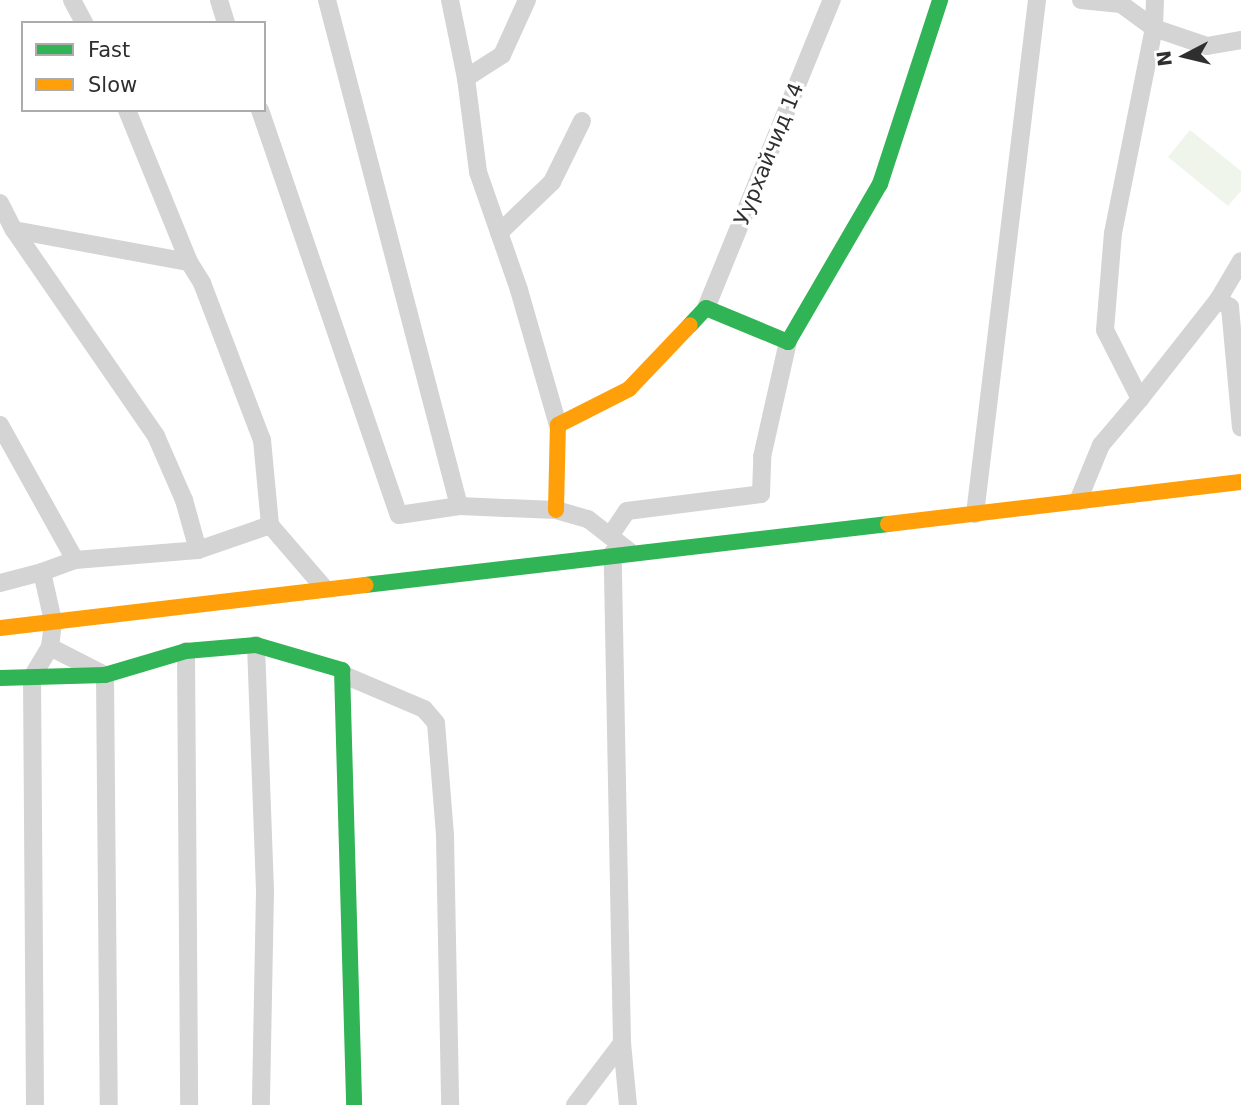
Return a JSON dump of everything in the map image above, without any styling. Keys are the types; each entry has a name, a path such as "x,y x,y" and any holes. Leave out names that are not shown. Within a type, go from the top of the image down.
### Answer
{"street":[{"path":"72,0 83,21"},
{"path":"219,0 225,21"},
{"path":"327,0 459,506"},
{"path":"450,0 466,78 478,172 558,425 556,510"},
{"path":"466,78 502,55 527,0"},
{"name":"Уурхайчид 14","path":"706,308 832,0"},
{"path":"628,1105 622,1043 617,546 627,511 761,494 762,457 788,342 880,184 940,0"},
{"path":"975,514 1037,0"},
{"path":"1081,0 1121,4 1154,28 1207,46 1241,40"},
{"path":"1140,399 1105,330 1121,183 1154,28 1155,0"},
{"path":"128,112 189,262 202,283 262,440 270,525 325,589"},
{"path":"261,112 399,514 459,506 556,510 588,519 617,546"},
{"path":"499,233 552,182 582,121"},
{"path":"0,203 14,230 156,436 184,500 198,550"},
{"path":"14,230 189,262"},
{"path":"1078,501 1101,445 1218,300 1241,261"},
{"path":"1218,300 1230,307 1241,428"},
{"path":"558,425 629,389 706,308 788,342"},
{"path":"0,425 75,561"},
{"path":"0,628 325,589 617,546 975,514 1241,482"},
{"path":"0,583 75,561 198,550 270,525"},
{"path":"35,1105 32,677 50,647 53,621 42,572"},
{"path":"256,645 265,891 261,1105"},
{"path":"0,677 105,675 186,651 256,645 338,667 344,675 424,709 436,723 445,836 450,1105"},
{"path":"50,647 105,675"},
{"path":"186,651 189,1105"},
{"path":"105,675 109,1105"},
{"path":"344,675 354,1105"},
{"path":"575,1105 622,1043"}],"shaded area":[{"path":"1190,130 1241,171 1241,191 1228,206 1168,157"}],"traffic: fast":[{"path":"690,325 706,308 788,342 880,184 940,0"},
{"path":"365,585 888,524"},
{"path":"0,678 105,675 186,651 256,645 342,670 354,1105"}],"traffic: slow":[{"path":"556,510 558,425 629,389 690,325"},
{"path":"888,524 1241,482"},
{"path":"0,628 365,585"}]}
